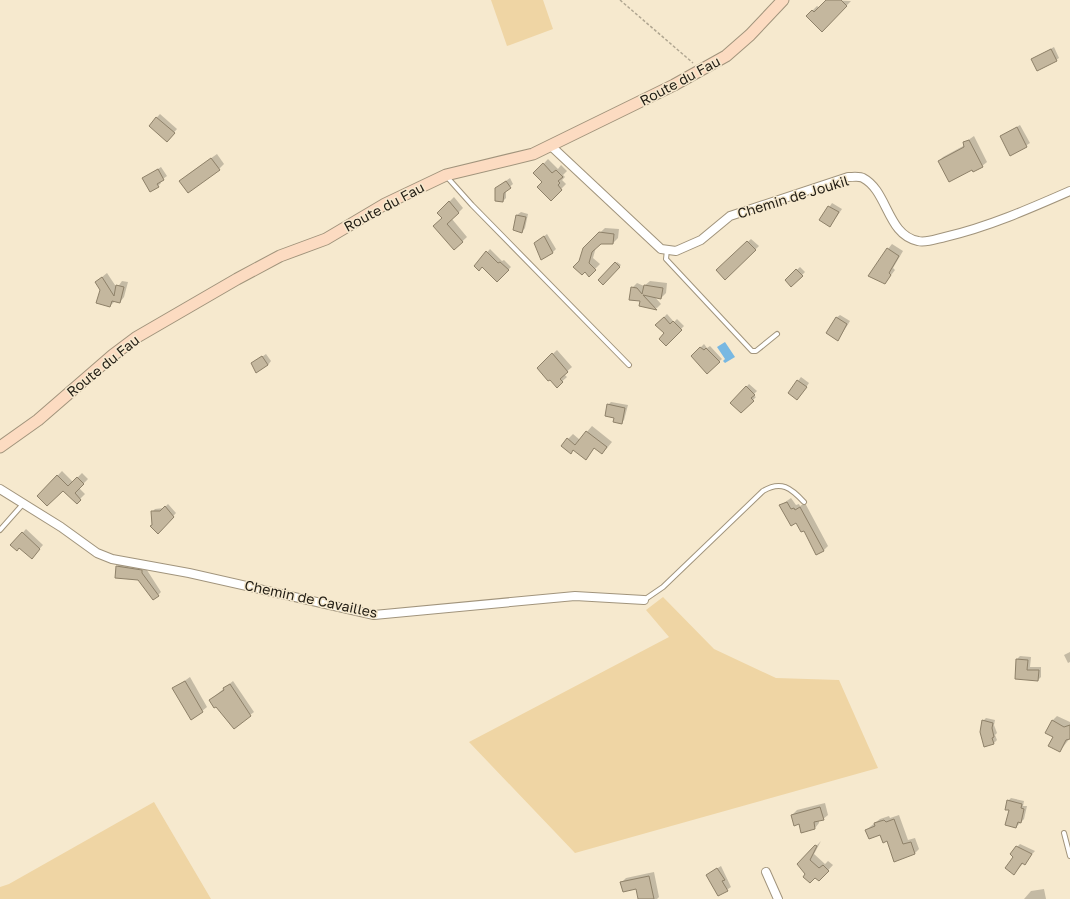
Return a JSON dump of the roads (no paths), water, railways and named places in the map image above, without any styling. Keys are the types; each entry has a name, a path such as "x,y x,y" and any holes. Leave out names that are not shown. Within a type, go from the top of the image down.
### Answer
{"street":[{"name":"Route du Fau","path":"0,447 38,420 113,355 137,337 268,262 326,239 385,204 446,175 533,154 552,146 702,71 726,56 750,35 783,0"},
{"path":"552,146 661,250 667,250"},
{"name":"Chemin de Joukil","path":"667,250 676,251 701,240 730,216 848,177 862,178 873,186 897,227 917,241 929,241 966,232 1070,191"},
{"name":"Chemin de Cavailles","path":"0,489 97,553 112,559 189,573 374,615 575,596 644,600"},
{"path":"766,872 778,899"}],"lane":[{"path":"446,175 472,205 629,365"},
{"path":"667,250 666,259 752,351 756,352 777,334"},
{"path":"644,600 664,588 763,491 770,486 778,485 786,487 804,502"},
{"path":"0,530 23,504"},
{"path":"1064,833 1070,856"}],"water":[{"path":"725,342 735,357 725,363 723,361 725,359 717,347"}]}
